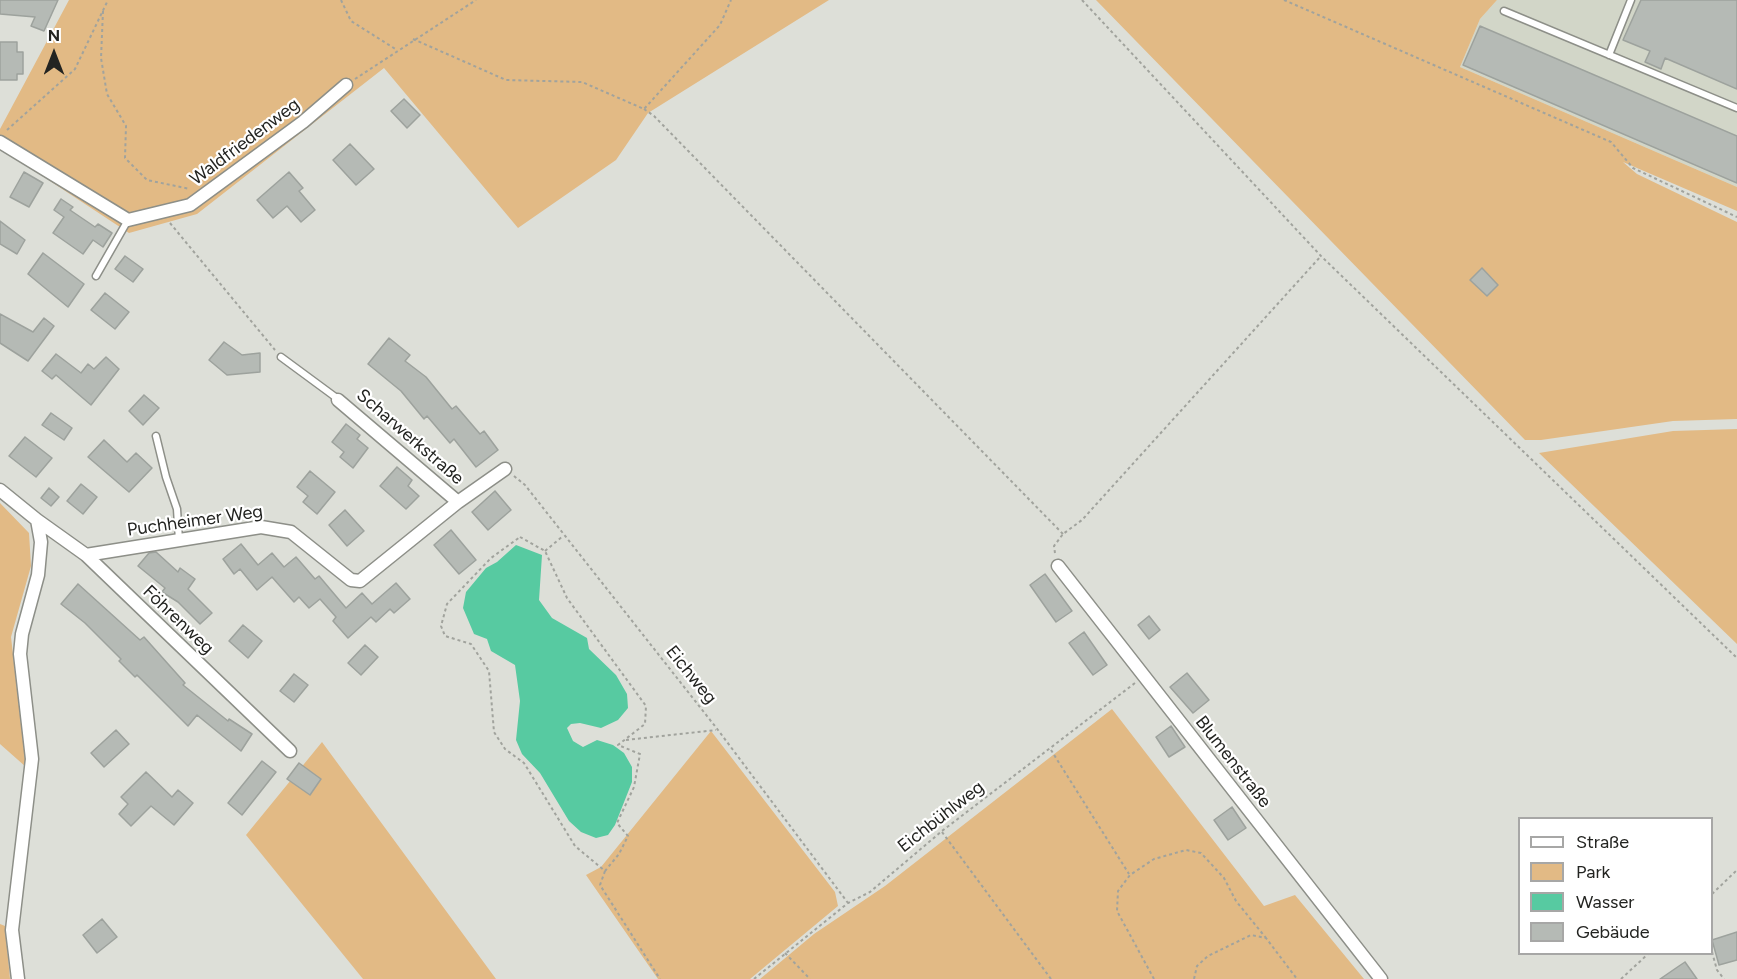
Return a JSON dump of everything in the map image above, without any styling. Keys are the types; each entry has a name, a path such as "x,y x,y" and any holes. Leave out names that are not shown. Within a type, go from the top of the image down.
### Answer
{"street":[{"name":"Waldfriedenweg","path":"129,220 190,205 214,190 346,85"},
{"path":"0,142 129,220"},
{"name":"Scharwerkstraße","path":"338,400 458,502"},
{"name":"Puchheimer Weg","path":"86,555 261,527 291,531 351,580 360,581 458,502 505,469"},
{"name":"Föhrenweg","path":"0,490 86,555 290,751"},
{"path":"18,979 12,930 32,759 20,654 22,634 38,575 41,543 37,520"},
{"name":"Blumenstraße","path":"1058,566 1381,979"}],"lane":[{"path":"1609,55 1631,0"},
{"path":"1504,11 1737,108"},
{"path":"96,276 129,220"},
{"path":"281,357 338,400"},
{"path":"156,436 165,477 177,509 179,540"}],"path":[{"path":"0,135 75,69 108,0"},
{"path":"341,0 351,21 397,50"},
{"path":"346,85 413,39 476,0"},
{"path":"644,109 720,25 731,0"},
{"path":"1082,0 1322,256 1737,658"},
{"path":"1284,0 1611,142 1633,168 1737,217"},
{"path":"103,11 101,57 107,94 126,126 125,158 147,180 193,189"},
{"path":"413,39 506,80 582,82 644,109 654,116 1063,534"},
{"path":"160,213 281,357"},
{"path":"1058,566 1054,546 1063,534 1082,520 1322,256"},
{"name":"Eichweg","path":"505,469 525,485 718,730 848,903"},
{"path":"545,551 563,536"},
{"path":"605,871 575,846 524,763 505,749 494,732 489,671 471,644 445,636 441,626 447,604 490,558 520,537 545,551 567,598 646,706 645,724 618,745 640,754 634,787 617,823 628,836 619,854 605,871 600,885 660,979"},
{"name":"Eichbühlweg","path":"754,979 848,903 870,892 942,831 1051,750 1144,675"},
{"path":"626,741 718,730"},
{"path":"1051,750 1130,875"},
{"path":"942,831 1051,979"},
{"path":"1154,979 1117,911 1118,891 1130,875 1154,859 1186,850 1201,853 1224,878 1236,901 1297,979"},
{"path":"1713,893 1737,870"},
{"path":"1193,979 1197,966 1222,947 1251,935 1266,938"},
{"path":"785,953 810,979"},
{"path":"1621,979 1647,955"},
{"path":"1713,955 1717,970 1724,979"}],"shaded area":[{"path":"1497,0 1737,0 1737,187 1460,67 1480,19"}],"green space":[{"path":"69,0 829,0 648,113 616,160 518,228 384,68 197,214 129,233 0,148 0,129"},
{"path":"1096,0 1497,0 1480,19 1460,67 1737,187 1737,211 1623,162 1637,174 1737,222 1737,419 1673,421 1541,440 1525,440"},
{"path":"1737,429 1737,644 1539,453 1673,431"},
{"path":"0,503 29,533 31,566 11,637 26,767 0,744"},
{"path":"1112,709 1264,906 1295,895 1364,979 760,979 814,934 885,886"},
{"path":"711,731 835,892 838,906 750,979 658,979 586,875 601,867"},
{"path":"322,742 496,979 363,979 246,835"},
{"path":"0,924 5,926 10,979 0,979"}],"water":[{"path":"516,545 542,555 539,600 552,618 587,638 589,649 616,675 627,694 628,708 618,720 601,728 580,723 571,724 567,728 573,741 583,747 597,740 613,745 624,753 632,767 632,782 615,825 608,835 596,838 581,832 569,821 540,773 522,754 516,740 520,701 515,665 491,651 487,639 474,634 463,608 466,592 486,568 497,562"}],"building":[{"path":"0,0 58,0 44,31 31,26 35,17 0,14"},
{"path":"1641,0 1737,0 1737,89 1665,58 1661,69 1645,62 1650,51 1623,40"},
{"path":"1480,26 1737,136 1737,183 1463,65"},
{"path":"0,42 17,42 17,52 23,52 23,74 17,74 17,80 0,80"},
{"path":"404,99 420,115 407,128 391,111"},
{"path":"350,144 374,169 356,185 333,160"},
{"path":"24,172 43,183 29,207 10,197"},
{"path":"289,172 303,188 299,191 315,210 301,222 287,206 273,218 257,200"},
{"path":"61,199 73,207 70,210 95,227 98,224 112,233 103,247 93,240 83,254 53,233 64,217 54,210"},
{"path":"0,221 25,240 17,254 0,244"},
{"path":"43,253 84,284 68,307 28,274"},
{"path":"125,256 143,269 133,282 115,269"},
{"path":"1482,268 1498,285 1487,296 1470,280"},
{"path":"105,293 129,312 115,329 91,310"},
{"path":"0,314 33,332 44,318 54,326 28,361 0,343"},
{"path":"389,338 410,355 405,361 426,377 452,409 456,406 480,434 484,431 498,450 476,467 454,439 450,443 427,416 424,419 401,391 368,364"},
{"path":"224,342 242,355 260,353 260,372 227,375 209,360"},
{"path":"56,354 81,373 88,364 94,369 106,357 119,369 91,405 56,375 52,379 42,371"},
{"path":"144,395 159,408 143,425 129,411"},
{"path":"51,413 72,428 64,440 42,425"},
{"path":"346,424 360,435 357,439 368,448 353,468 340,457 344,452 332,442"},
{"path":"25,437 52,458 36,477 9,456"},
{"path":"104,440 127,462 136,453 152,468 129,492 88,457"},
{"path":"397,467 412,480 408,486 419,496 406,509 380,486"},
{"path":"310,471 335,492 317,514 303,502 308,496 297,487"},
{"path":"81,484 97,497 83,514 67,501"},
{"path":"49,488 59,497 51,506 41,498"},
{"path":"495,491 511,510 488,530 472,512"},
{"path":"345,510 364,531 347,546 329,525"},
{"path":"451,530 476,560 459,574 434,545"},
{"path":"241,544 258,565 272,553 284,567 296,557 315,579 319,576 346,608 362,593 372,604 396,583 410,599 394,613 390,609 376,622 371,617 348,638 333,621 336,617 320,599 309,608 299,597 294,602 272,577 257,590 240,569 234,574 223,559"},
{"path":"156,552 178,572 180,568 195,579 188,589 212,613 200,624 178,602 162,592 165,588 138,566 149,553"},
{"path":"1045,574 1072,611 1056,622 1030,585"},
{"path":"78,584 140,640 144,637 185,683 183,685 228,721 229,719 252,734 241,751 197,715 188,726 137,675 135,677 119,661 121,659 85,623 61,604"},
{"path":"1149,616 1160,630 1149,639 1138,625"},
{"path":"243,625 262,641 248,658 229,641"},
{"path":"1084,632 1107,665 1093,675 1069,643"},
{"path":"365,645 378,657 361,675 348,663"},
{"path":"1187,673 1209,700 1193,713 1170,687"},
{"path":"294,674 308,685 294,702 280,691"},
{"path":"1171,726 1185,747 1169,757 1156,737"},
{"path":"116,730 129,744 104,767 91,753"},
{"path":"262,761 276,772 242,815 228,803"},
{"path":"299,763 321,779 310,795 287,779"},
{"path":"146,772 172,797 178,790 193,803 174,825 151,806 131,826 119,814 128,804 121,797"},
{"path":"1232,807 1246,828 1228,840 1214,820"},
{"path":"102,919 117,937 97,953 83,935"},
{"path":"1737,932 1737,960 1719,965 1713,940"},
{"path":"1685,962 1697,979 1660,979 1679,966"}]}
